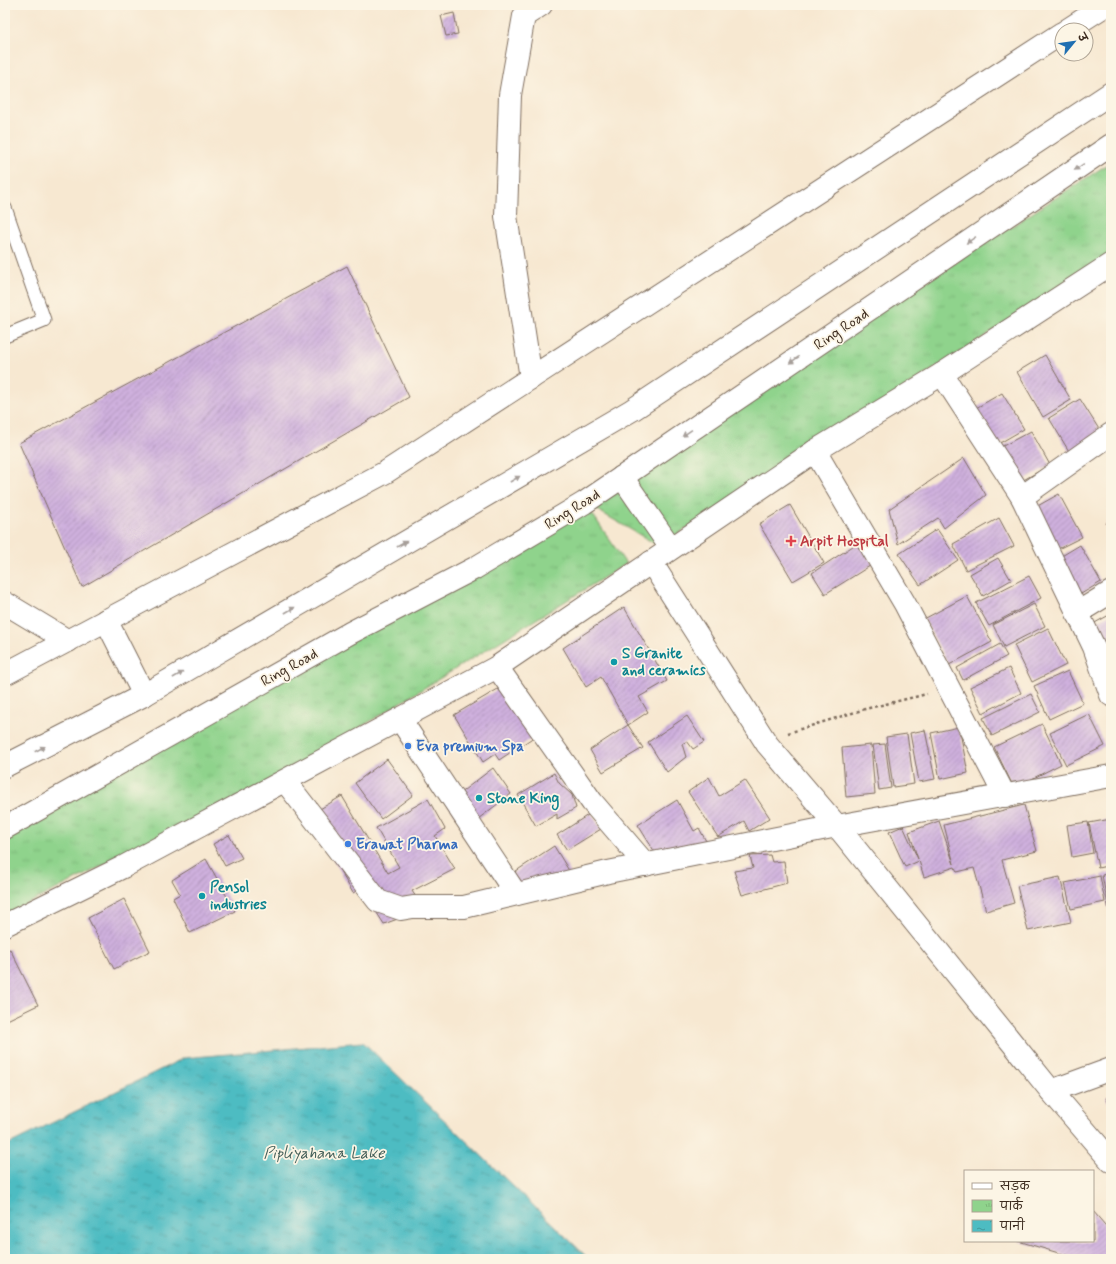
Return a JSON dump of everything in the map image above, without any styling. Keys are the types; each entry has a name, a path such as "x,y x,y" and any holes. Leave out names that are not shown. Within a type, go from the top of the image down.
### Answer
{"street":[{"path":"531,378 506,216 510,95 524,16 541,5"},
{"path":"1079,22 1106,5"},
{"path":"5,674 386,472 1054,39"},
{"path":"5,766 144,695 632,410 1111,93"},
{"name":"Ring Road","path":"5,828 343,637 475,568 584,503 1111,145"},
{"path":"5,925 123,868 497,667 815,451 942,374 1111,264"},
{"path":"942,374 1022,497 1094,647 1111,696"},
{"path":"1022,497 1111,434"},
{"path":"815,451 905,604 1005,796"},
{"path":"622,477 671,548"},
{"path":"651,562 767,744 837,826 1051,1091 1111,1160"},
{"path":"1077,613 1111,592"},
{"path":"5,604 68,641"},
{"path":"106,620 144,695"},
{"path":"497,667 592,802 646,865"},
{"path":"400,719 516,894"},
{"path":"285,781 378,901 401,909 413,907 464,907 608,872 837,826 1111,776"},
{"path":"1051,1091 1111,1069"}],"lane":[{"path":"5,208 44,320 5,336"}],"path":[{"path":"767,744 786,734 865,709 949,689"}],"green space":[{"path":"1111,162 1111,255 659,546 585,503 626,564 281,776 5,915 5,819 584,503"}],"water":[{"name":"Pipliyahana Lake","path":"363,1042 589,1259 5,1259 5,1146 184,1058"}],"building":[{"path":"454,13 458,34 446,36 441,16"},
{"path":"347,266 409,397 82,587 19,443"},
{"path":"1045,355 1071,400 1043,417 1017,372"},
{"path":"1002,393 1024,429 998,444 976,408"},
{"path":"1080,399 1102,434 1070,453 1049,418"},
{"path":"1031,431 1050,465 1020,482 1001,447"},
{"path":"964,458 986,495 944,528 938,518 898,544 889,509"},
{"path":"1059,494 1082,537 1056,550 1034,508"},
{"name":"Arpit Hospital","path":"790,505 824,563 793,581 759,524"},
{"path":"999,518 1014,546 966,570 953,544"},
{"path":"1111,521 1111,532 1106,523"},
{"path":"937,529 958,560 920,585 899,554"},
{"path":"859,542 873,564 825,594 812,573"},
{"path":"1080,545 1101,582 1081,594 1060,557"},
{"path":"998,558 1011,580 983,596 970,574"},
{"path":"1029,576 1041,598 989,626 976,603"},
{"path":"967,596 992,642 949,665 924,619"},
{"path":"1034,604 1045,626 1004,647 993,625"},
{"name":"S Granite and ceramics","path":"624,607 667,681 639,697 648,712 628,725 601,677 586,687 563,648"},
{"path":"1111,614 1111,639 1101,644 1091,625"},
{"path":"1048,628 1066,665 1032,682 1014,645"},
{"path":"1000,644 1007,656 963,680 957,668"},
{"path":"1009,668 1021,693 983,713 970,687"},
{"path":"1068,671 1083,703 1049,719 1034,686"},
{"path":"503,686 534,737 499,760 495,754 483,762 454,715"},
{"path":"1031,694 1040,712 992,736 983,718"},
{"path":"1089,714 1105,746 1066,765 1050,733"},
{"path":"687,716 704,742 693,749 687,741 682,744 686,757 667,772 648,742"},
{"path":"1042,724 1061,764 1014,788 994,747"},
{"path":"628,725 643,748 603,772 590,750"},
{"path":"959,727 968,773 940,779 931,733"},
{"path":"925,730 935,779 919,782 910,733"},
{"path":"907,734 914,784 893,787 886,737"},
{"path":"885,744 891,788 879,790 873,745"},
{"path":"871,745 875,794 846,797 842,748"},
{"path":"387,759 413,795 381,819 355,783"},
{"name":"Stone King","path":"493,768 511,794 466,828 447,803"},
{"path":"554,773 559,783 572,795 576,808 557,819 557,814 536,826 518,795"},
{"path":"709,777 719,796 745,780 770,818 749,831 744,821 718,837 688,792"},
{"path":"342,796 388,873 399,867 376,828 428,799 445,829 435,836 455,869 412,891 424,909 384,924 361,888 353,893 308,816"},
{"path":"677,800 694,831 699,828 707,843 661,862 638,825"},
{"path":"1024,805 1037,851 1002,860 1014,903 986,911 974,868 957,872 955,867 924,877 919,861 905,867 889,832 903,826 918,859 909,832 939,821 954,864 944,825"},
{"path":"591,813 601,829 567,850 557,835"},
{"path":"1111,819 1111,865 1098,868 1089,823"},
{"path":"1088,822 1093,853 1072,857 1067,825"},
{"path":"229,835 242,858 225,866 213,844"},
{"path":"554,846 571,874 524,900 510,875"},
{"path":"770,855 772,862 784,861 787,883 742,895 734,871 753,868 750,856"},
{"name":"Pensol industries","path":"206,859 235,911 190,933 173,898 180,894 172,880"},
{"path":"1111,873 1111,916 1110,916 1102,875"},
{"path":"1100,876 1105,902 1071,909 1065,883"},
{"path":"1060,877 1071,922 1028,931 1017,886"},
{"path":"124,899 150,951 114,969 88,918"},
{"path":"10,949 38,1005 5,1021 5,951"},
{"path":"1111,1095 1111,1107 1106,1098"},
{"path":"1094,1212 1111,1232 1111,1259 1079,1259 1021,1242 1094,1242"}],"place":[{"name":"Arpit Hospital","path":"791,541"},
{"name":"S Granite and ceramics","path":"614,662"},
{"name":"Eva premium Spa","path":"408,746"},
{"name":"Stone King","path":"479,798"},
{"name":"Erawat Pharma","path":"348,844"},
{"name":"Pensol industries","path":"202,896"}]}
